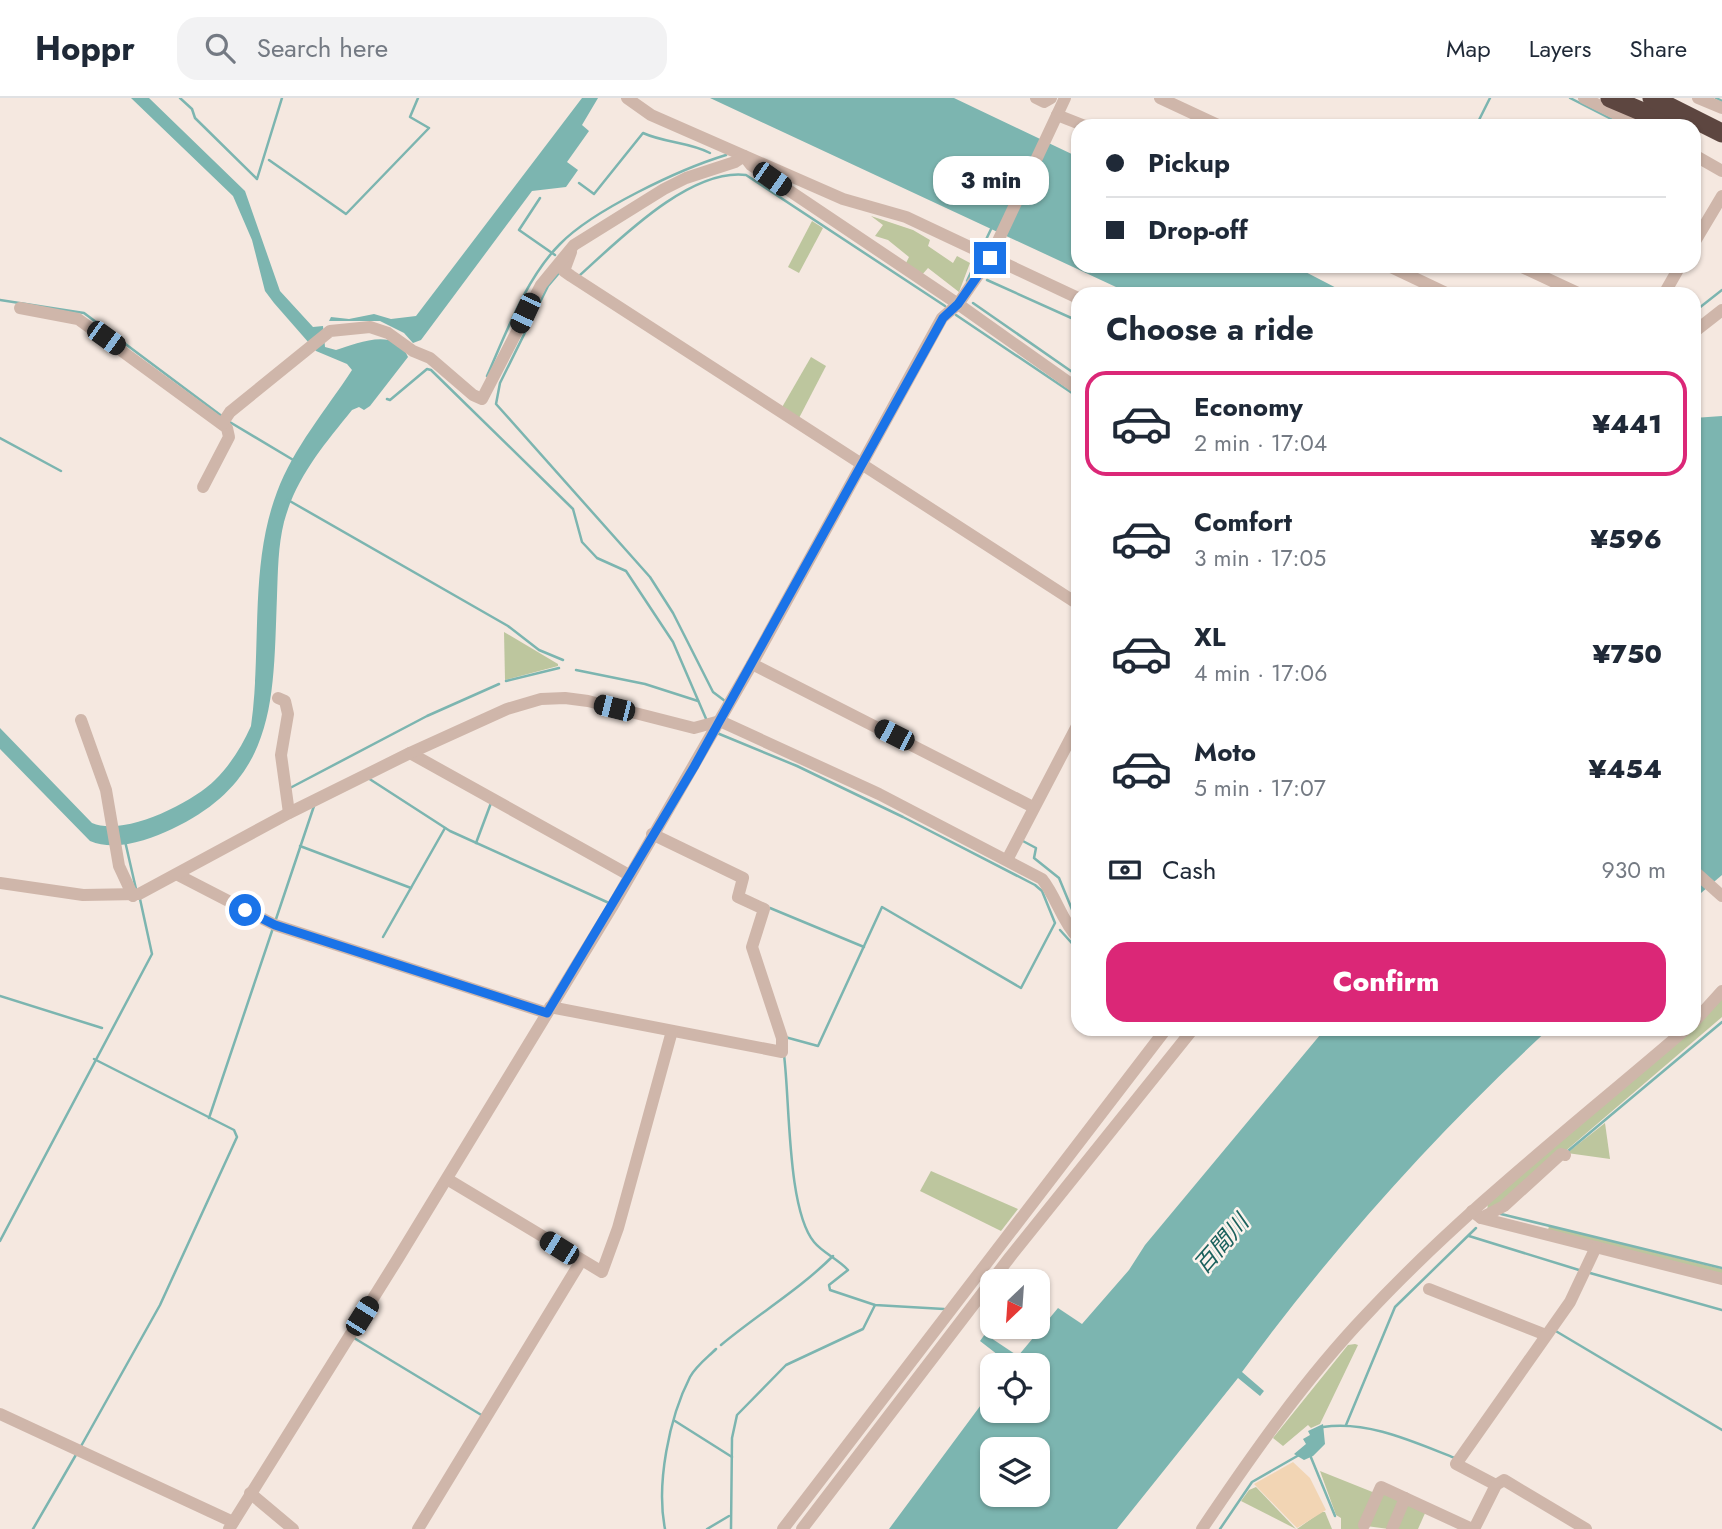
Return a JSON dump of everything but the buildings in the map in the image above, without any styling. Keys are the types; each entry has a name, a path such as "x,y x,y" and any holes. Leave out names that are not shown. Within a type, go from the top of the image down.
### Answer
{"highway":[{"path":"1610,98 1660,119"},
{"path":"1626,98 1668,119"},
{"path":"1652,98 1686,119"},
{"path":"1701,129 1721,141"},
{"path":"1701,135 1721,141"}],"street":[{"path":"626,98 651,115 843,199 906,217 993,253 1071,294"},
{"path":"1036,98 1044,102 1051,98"},
{"path":"1060,116 1065,98"},
{"path":"0,1414 231,1525 551,1010 652,834 722,722 943,318 958,304 993,253 1052,127 1073,98"},
{"path":"1160,98 1205,119"},
{"path":"1584,98 1626,119"},
{"path":"1698,98 1722,108"},
{"path":"1060,116 1071,120"},
{"path":"224,420 330,331 370,327 388,333 409,349 430,358 473,395 482,399 541,285 574,245 664,189 707,170 736,162 744,156"},
{"path":"744,156 751,165 958,304 1071,384"},
{"path":"1701,159 1722,171"},
{"path":"1701,231 1722,196"},
{"path":"574,245 564,271 860,467"},
{"path":"1404,273 1433,287"},
{"path":"1535,273 1565,287"},
{"path":"20,309 78,319 224,420 229,437 203,487"},
{"path":"1701,326 1722,310"},
{"path":"780,417 1071,600"},
{"path":"754,665 1032,809"},
{"path":"278,698 285,701 288,714 281,755 288,812"},
{"path":"0,883 83,895 136,895 178,875 288,812 508,709 541,699 588,701 694,728 722,722 879,794 1042,879 1051,891 1063,920 1071,930"},
{"path":"81,720 102,779 116,849 136,895"},
{"path":"1007,860 1071,737"},
{"path":"412,755 629,875"},
{"path":"178,875 274,924 551,1010 782,1052 782,1038 752,947 765,909 738,897 743,878 652,834"},
{"path":"1701,877 1722,896"},
{"path":"1701,1014 1722,991"},
{"path":"447,1179 602,1272 610,1254 672,1031"},
{"path":"783,1529 1161,1036"},
{"path":"802,1529 1010,1257 1187,1036"},
{"path":"1202,1529 1264,1440 1365,1316 1678,1036"},
{"path":"1476,1215 1504,1206 1564,1155"},
{"path":"1476,1215 1722,1279"},
{"path":"1586,1529 1456,1464 1543,1334 1574,1297 1596,1247"},
{"path":"418,1529 581,1261"},
{"path":"1429,1289 1543,1334"},
{"path":"1364,1525 1381,1487 1473,1529 1499,1484"},
{"path":"252,1495 293,1529"},
{"path":"1392,1529 1405,1498"}],"green space":[{"path":"871,216 913,230 930,240 928,246 953,263 957,256 970,263 959,292 928,268 921,276 905,265 909,257 888,240 875,236 883,225"},
{"path":"812,221 823,228 799,273 788,267"},
{"path":"811,357 826,366 798,420 781,409"},
{"path":"504,632 558,664 558,666 505,680"},
{"path":"1722,998 1722,1017 1701,1035 1701,1021"},
{"path":"1686,1036 1700,1036 1506,1202 1487,1211 1488,1203"},
{"path":"1605,1123 1610,1159 1567,1153"},
{"path":"931,1171 1018,1209 1001,1231 920,1191"},
{"path":"1549,1226 1722,1269 1722,1274 1548,1230"},
{"path":"1348,1345 1358,1345 1320,1424 1311,1428 1308,1425 1283,1446 1273,1438"},
{"path":"1320,1471 1375,1493 1366,1529 1341,1529 1341,1518 1336,1515"},
{"path":"1256,1487 1296,1529 1241,1501 1249,1490"},
{"path":"1381,1493 1400,1500 1389,1529 1366,1526"},
{"path":"1405,1504 1426,1511 1418,1529 1394,1529"},
{"path":"1325,1512 1332,1529 1297,1529"}],"sand":[{"path":"1293,1462 1310,1478 1326,1510 1297,1528 1254,1484"}],"water":[{"path":"131,98 149,98 245,191 280,291 313,327 323,326 325,347 336,350 365,341 385,340 394,342 408,357 370,406 364,410 359,407 352,410 312,462 289,506 279,549 270,701 263,732 251,760 233,786 207,809 153,837 110,845 90,841 0,749 0,728 92,823 106,826 139,822 191,798 215,780 236,754 251,726 259,578 268,520 277,492 301,444 352,370 347,364 316,351 274,303 265,291 252,240 233,196"},
{"path":"582,98 598,98 582,125 589,131 567,162 578,170 566,187 532,191 421,340 413,343 404,333 380,321 329,321 331,317 349,319 374,314 391,319 416,316"},
{"path":"710,98 954,98 1071,154 1071,266"},
{"path":"1086,273 1308,273 1334,287 1116,287"},
{"path":"1722,416 1722,875 1701,893 1701,418"},
{"name":"百間川","path":"1319,1036 1542,1036 1426,1151 1312,1281 1242,1372 1264,1391 1260,1396 1238,1378 1117,1529 889,1529 980,1406 980,1423 1050,1423 1050,1353 1020,1353 1032,1339 1050,1339 1050,1318 1058,1308 1082,1324"},
{"path":"992,1339 1014,1353 996,1353 980,1341"},
{"path":"1323,1424 1325,1444 1313,1456 1304,1460 1294,1454 1306,1444 1303,1439 1310,1435 1308,1431"}],"waterway":[{"path":"180,98 192,109 195,118 257,179 282,98"},
{"path":"269,160 346,214 429,128 410,117 418,98"},
{"path":"1480,119 1490,98"},
{"path":"1570,98 1611,119"},
{"path":"1716,98 1722,101"},
{"path":"579,183 594,194 643,133 710,153"},
{"path":"487,376 527,289 560,244 593,218 638,192 726,155"},
{"path":"579,276 634,227 678,195 701,183 724,176 746,175 945,306"},
{"path":"540,198 519,230 555,255"},
{"path":"983,246 992,227"},
{"path":"967,281 973,268"},
{"path":"559,273 548,286 500,383 496,404 650,577 673,613 713,692 725,701"},
{"path":"987,280 1071,318"},
{"path":"1701,306 1722,290"},
{"path":"0,300 84,313 223,417"},
{"path":"973,303 1071,371"},
{"path":"956,315 1071,392"},
{"path":"387,399 390,400 427,369 431,370 573,509 582,542 597,558 626,571 673,642 707,721"},
{"path":"228,421 295,461"},
{"path":"0,438 61,471"},
{"path":"288,500 508,626 539,650 563,660"},
{"path":"506,681 559,668"},
{"path":"576,670 645,684 698,701"},
{"path":"290,788 427,716 499,684"},
{"path":"717,733 797,766 1035,885 1042,891 1055,923 1021,988 882,907 818,1046 785,1037"},
{"path":"368,778 450,831 609,903"},
{"path":"476,843 491,803"},
{"path":"275,922 314,806"},
{"path":"383,937 445,828"},
{"path":"1021,840 1036,848 1034,858 1059,878 1071,907"},
{"path":"125,841 136,889"},
{"path":"300,846 411,888"},
{"path":"0,1241 152,954 140,899"},
{"path":"770,908 864,947"},
{"path":"209,1118 273,928"},
{"path":"1060,930 1071,942"},
{"path":"0,996 102,1028"},
{"path":"1568,1151 1722,1022"},
{"path":"784,1055 794,1180 805,1226 814,1242 848,1270 829,1285 830,1290 875,1305 944,1309"},
{"path":"80,1448 160,1305 237,1137 234,1130 94,1059"},
{"path":"1501,1214 1722,1268"},
{"path":"1346,1425 1395,1307 1476,1228"},
{"path":"1469,1236 1579,1270"},
{"path":"721,1345 833,1256"},
{"path":"1590,1273 1722,1310"},
{"path":"731,1529 732,1438 737,1415 786,1365 863,1329 875,1305"},
{"path":"1554,1330 1722,1430"},
{"path":"354,1338 483,1416"},
{"path":"665,1529 663,1472 670,1431 692,1373 716,1349"},
{"path":"675,1421 732,1457"},
{"path":"1323,1427 1373,1430 1407,1439 1455,1458"},
{"path":"33,1529 77,1453"},
{"path":"1220,1529 1252,1482 1299,1455"},
{"path":"1310,1455 1335,1516"},
{"path":"707,1529 729,1516"}],"route":[{"path":"245,910 275,925 547,1013 694,767 943,318 948,310 958,304 983,264 990,258"}]}
